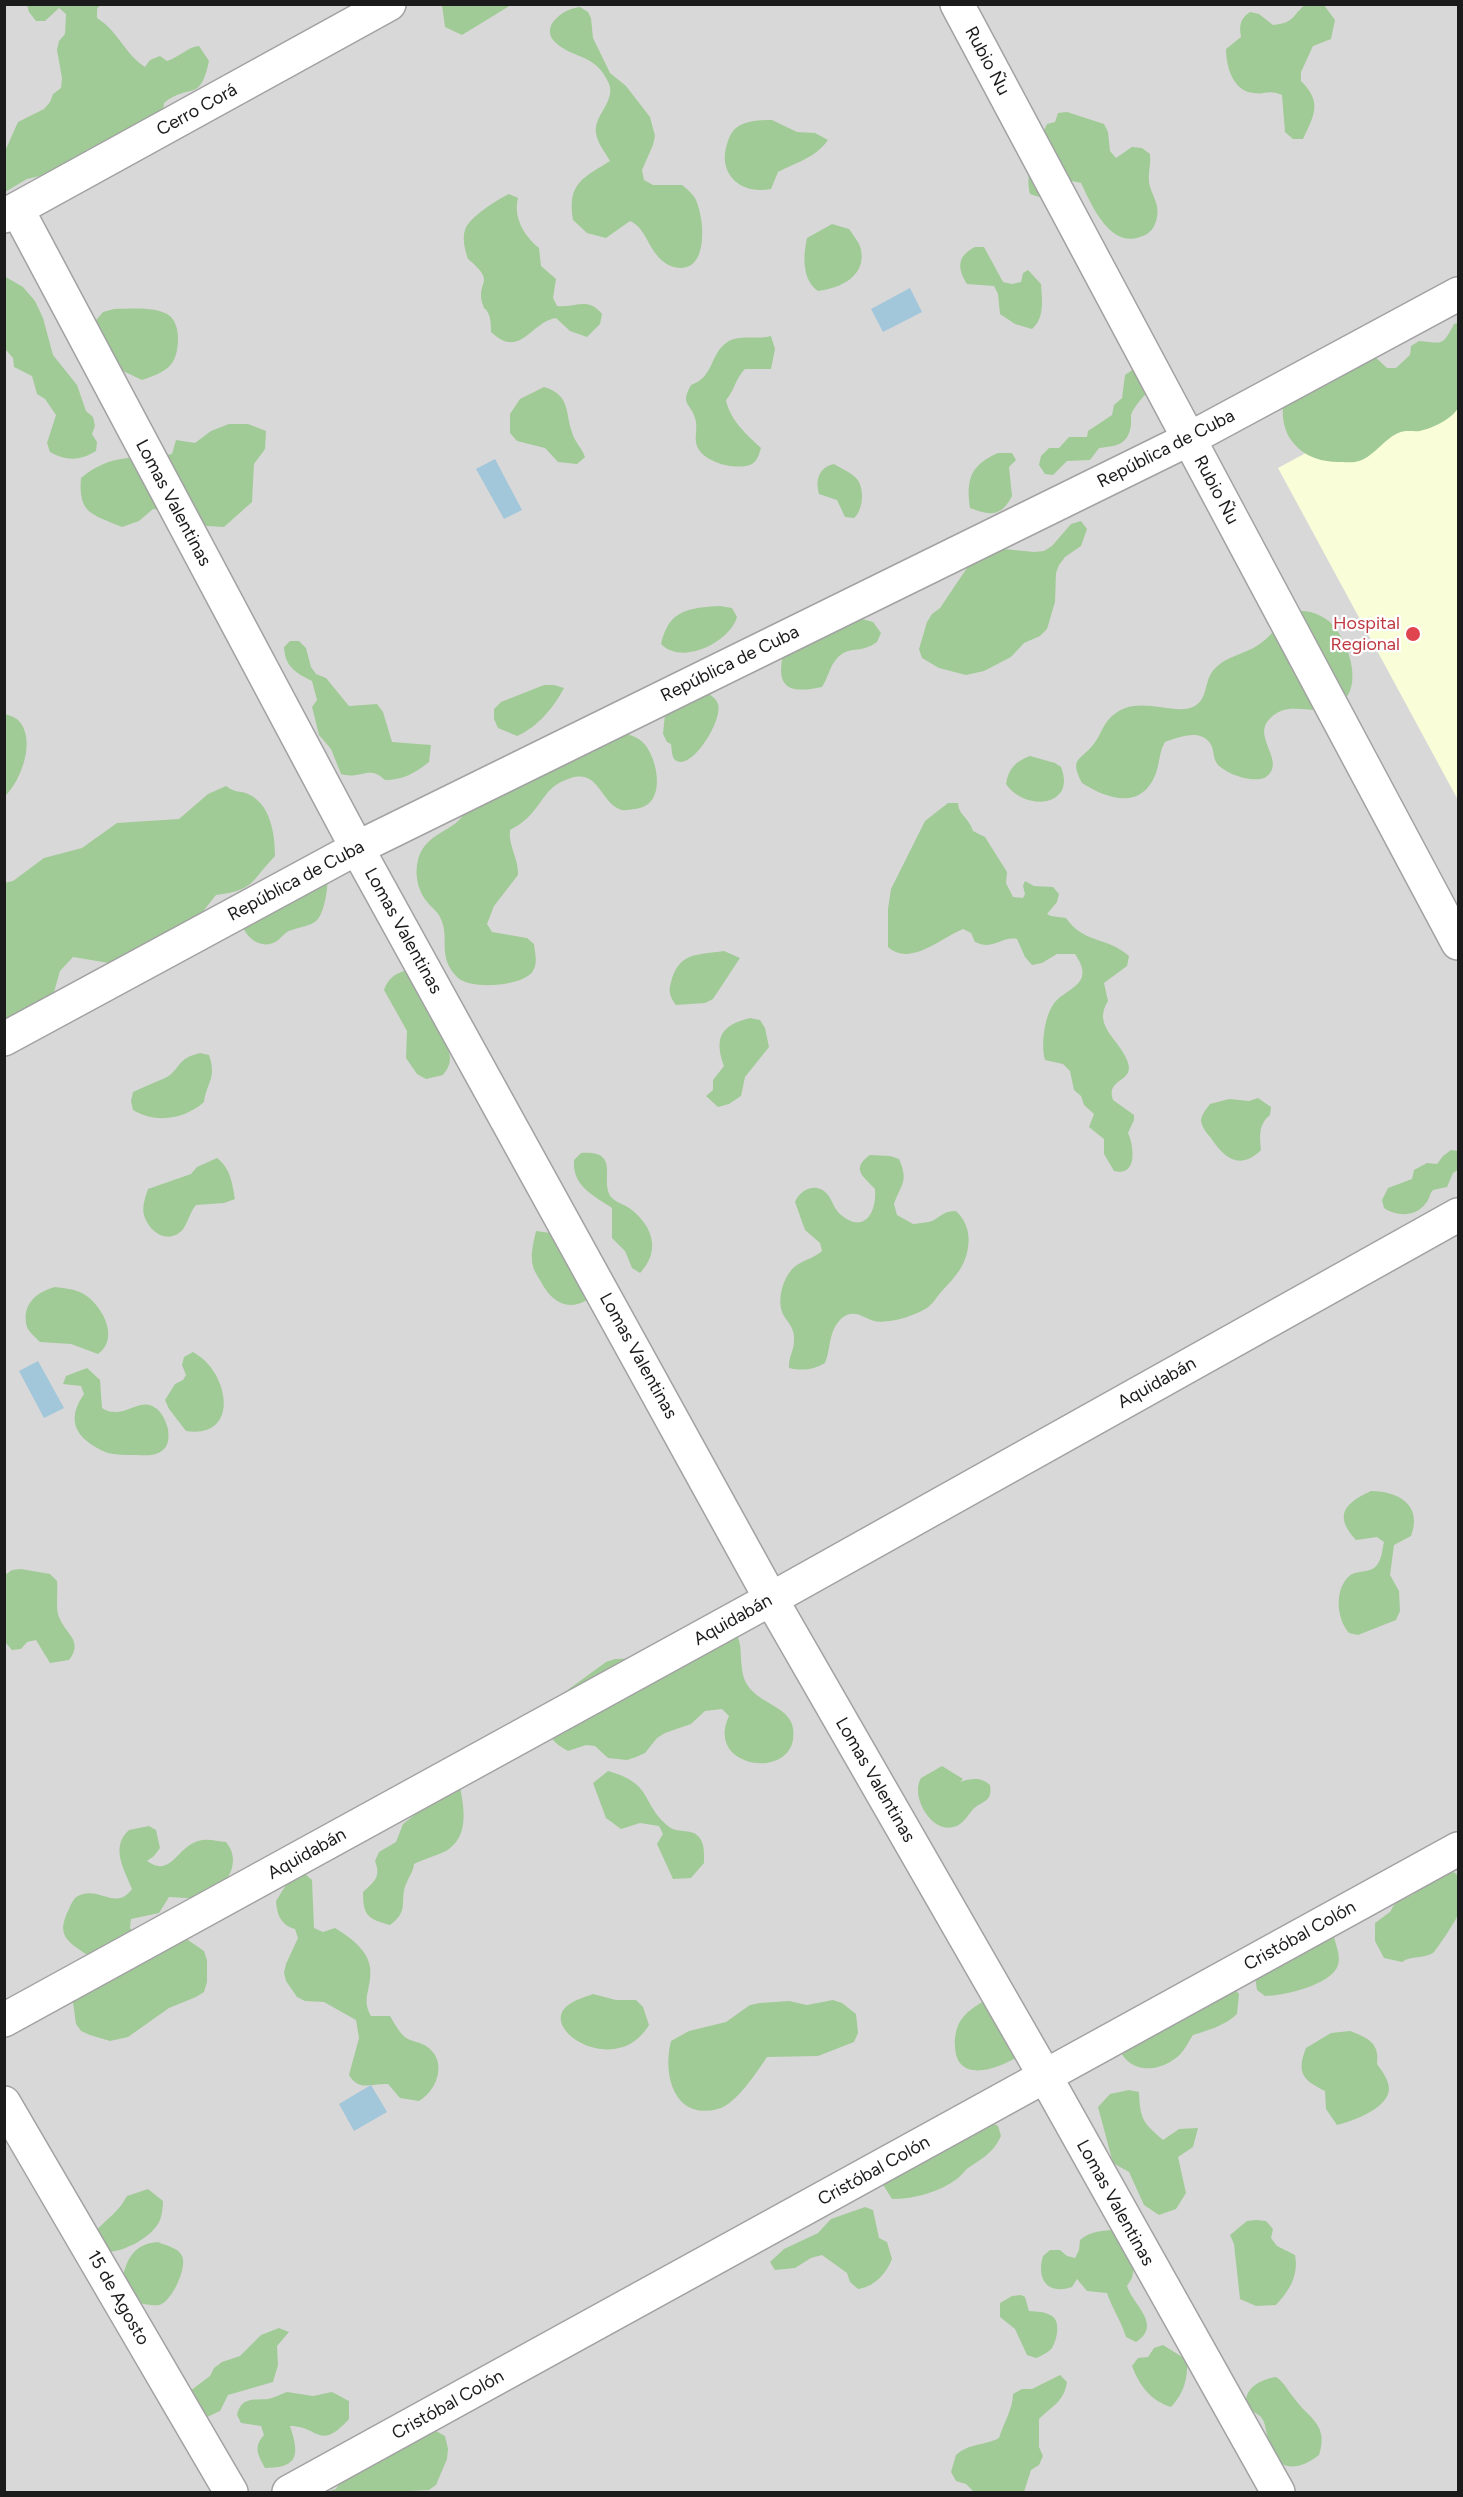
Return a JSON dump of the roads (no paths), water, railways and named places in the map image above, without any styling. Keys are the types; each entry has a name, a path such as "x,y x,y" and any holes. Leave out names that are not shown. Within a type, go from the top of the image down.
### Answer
{"street":[{"name":"Cerro Corá","path":"10,212 389,4"},
{"name":"Rubio Ñu","path":"957,4 1458,944"},
{"name":"Lomas Valentinas","path":"10,212 771,1599 1044,2076 1278,2493"},
{"name":"República de Cuba","path":"4,1039 357,848 1189,439 1458,294"},
{"name":"Aquidabán","path":"4,2020 771,1599 1458,1215"},
{"name":"Cristóbal Colón","path":"289,2493 1458,1849"},
{"name":"15 de Agosto","path":"4,2103 231,2493"}],"water":[{"path":"910,288 922,312 883,332 871,309"},
{"path":"495,459 522,510 504,519 476,469"},
{"path":"38,1361 64,1408 44,1418 19,1371"},
{"path":"371,2085 387,2112 354,2131 339,2104"}],"place":[{"name":"Hospital Regional","path":"1413,634"}]}
